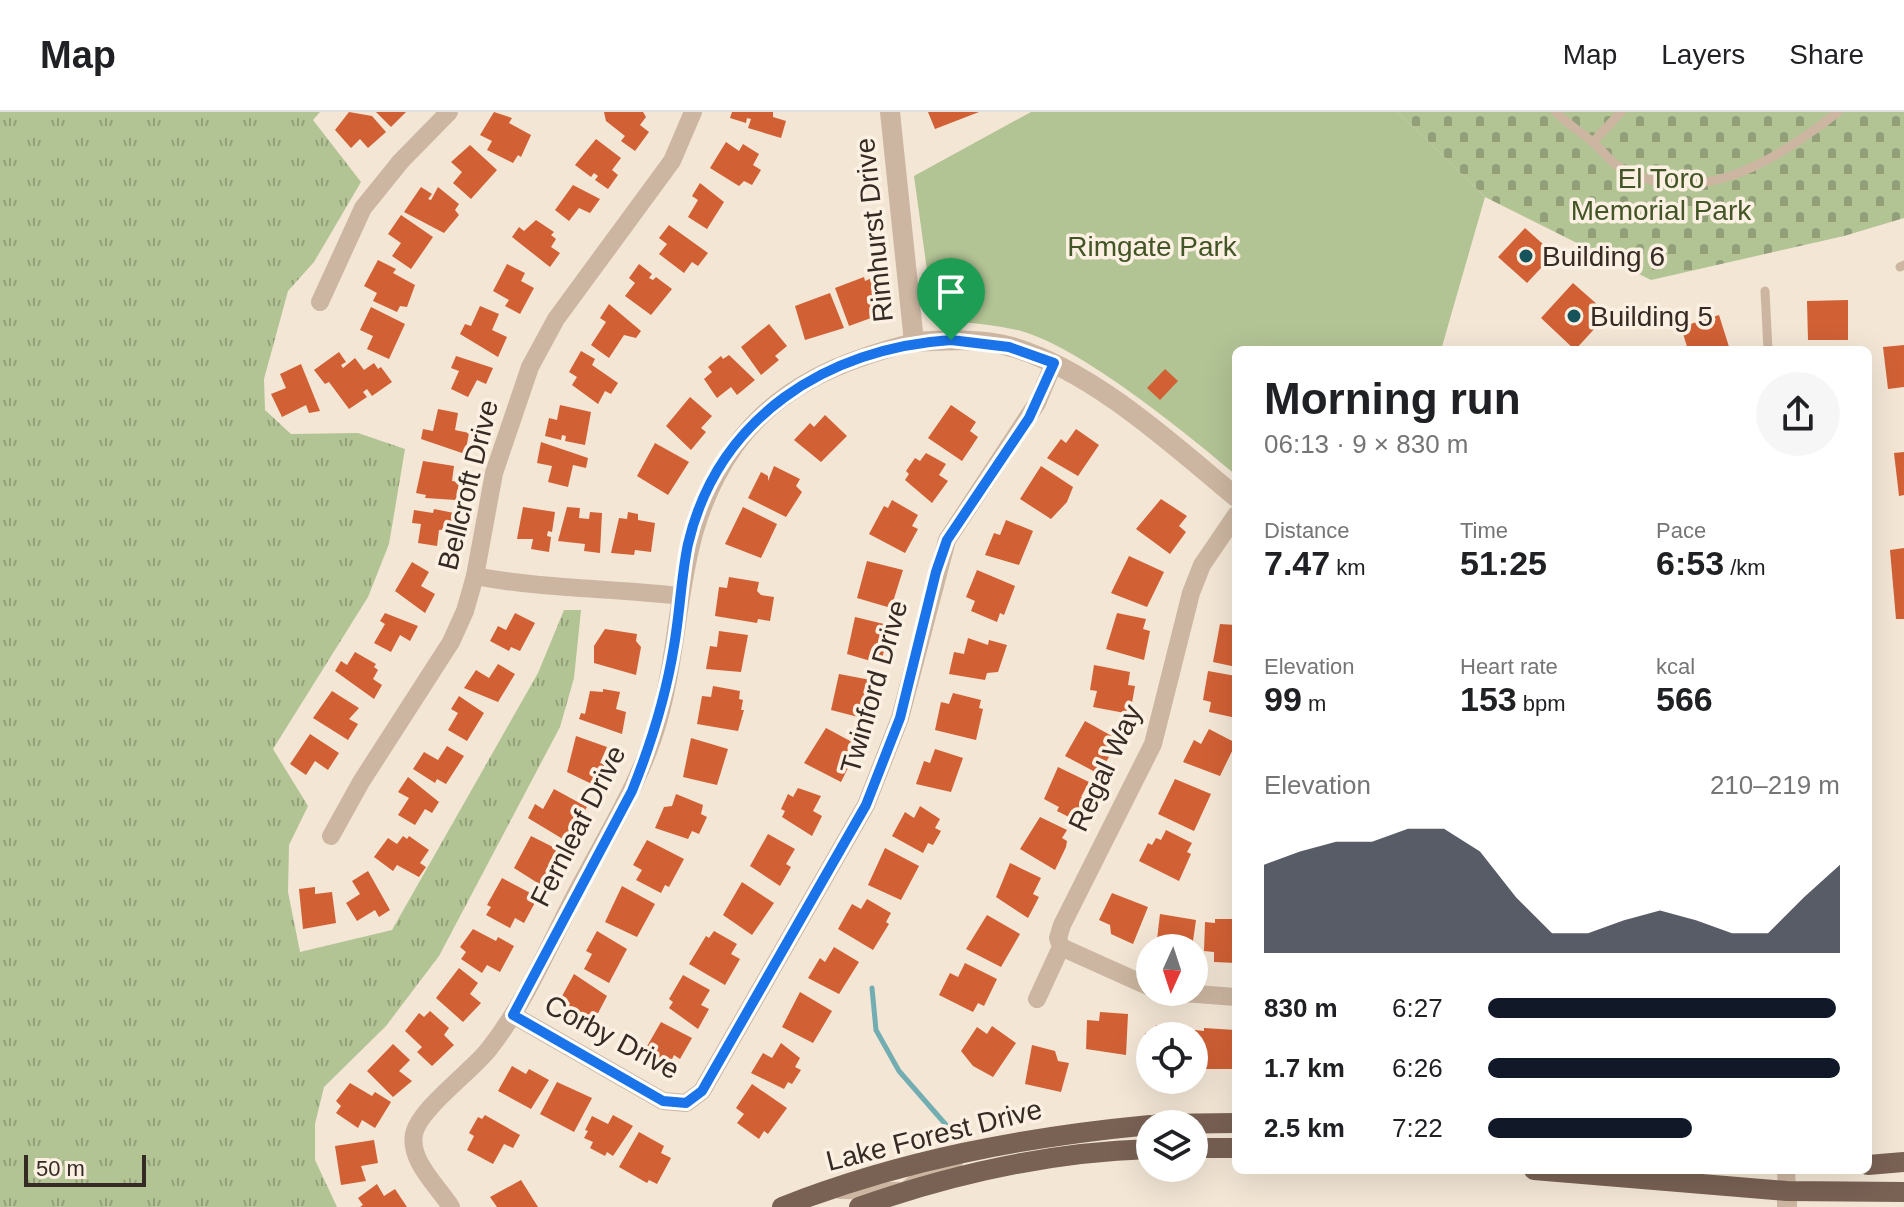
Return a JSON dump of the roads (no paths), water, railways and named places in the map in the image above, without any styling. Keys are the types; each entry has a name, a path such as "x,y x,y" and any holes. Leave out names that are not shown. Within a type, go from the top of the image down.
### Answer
{"main road":[{"path":"1208,1123 1232,1123"},
{"name":"Lake Forest Drive","path":"782,1207 827,1189 958,1152 1021,1140 1136,1127"},
{"path":"1208,1148 1232,1148"},
{"name":"Lake Forest Drive","path":"859,1207 908,1199 1090,1151 1136,1149"},
{"path":"1872,1165 1904,1162"},
{"path":"1587,1174 1787,1189 1904,1192"}],"street":[{"path":"320,302 363,208 401,161 449,112"},
{"name":"Bellcroft Drive","path":"331,836 361,782 451,642 475,576 494,473 530,367 556,319 672,161 693,112"},
{"name":"Rimhurst Drive","path":"890,112 914,342"},
{"path":"914,342 983,342 1009,347 1054,363 1118,405 1232,494"},
{"name":"Fernleaf Drive","path":"451,1207 420,1164 413,1147 414,1132 421,1117 465,1076 513,1015 637,779 665,691 688,544 700,506 737,444 756,422 806,380 842,363 914,342"},
{"name":"Twinford Drive","path":"686,1103 702,1091 866,805 900,718 936,572 947,540 1029,418 1054,363"},
{"name":"Regal Way","path":"1037,999 1061,947 1058,938 1062,925 1153,744 1191,593 1202,565 1232,521"},
{"path":"475,576 545,587 628,590 680,596"},
{"path":"1061,947 1136,981"},
{"path":"1208,995 1232,997"},
{"name":"Corby Drive","path":"513,1015 663,1101 686,1103"},
{"path":"827,1189 908,1199 931,1171 1021,1140"}],"lane":[{"path":"1556,112 1618,166 1643,178 1701,185 1726,179 1776,154 1838,112"},
{"path":"1593,142 1621,112"},
{"path":"1765,291 1768,346"}],"waterway":[{"path":"872,988 876,1030 899,1071 947,1126"}],"place":[{"name":"Building 6","path":"1526,256"},
{"name":"Building 5","path":"1574,316"}],"park label":[{"name":"El Toro Memorial Park","path":"1661,194"},
{"name":"Rimgate Park","path":"1152,246"}]}
